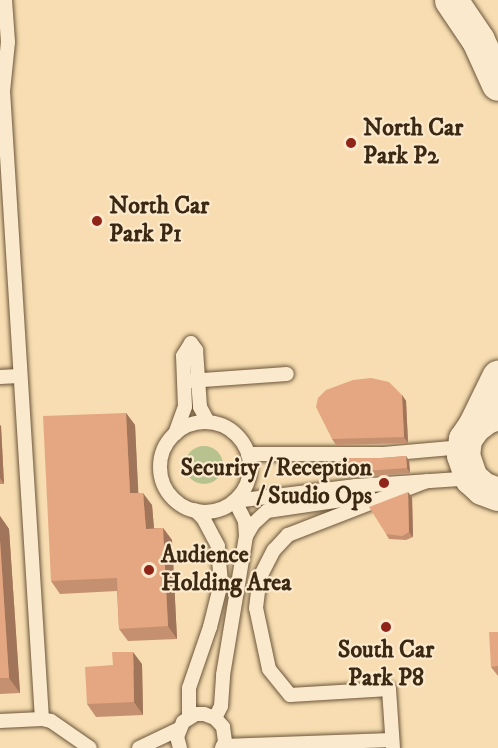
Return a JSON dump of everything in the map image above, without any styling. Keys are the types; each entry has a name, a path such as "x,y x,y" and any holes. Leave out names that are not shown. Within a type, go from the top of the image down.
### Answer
{"street":[{"path":"451,0 478,40 498,84"},
{"path":"487,488 467,471 478,429 498,376"}],"lane":[{"path":"5,0 8,42 2,92 42,719"},
{"path":"191,381 287,374"},
{"path":"0,377 19,376"},
{"path":"191,381 208,422"},
{"path":"191,381 175,434 161,458 160,472 171,497 182,506 195,510 220,510 235,501 263,495 460,479 487,488"},
{"path":"175,434 190,425 208,422 234,432 249,454 249,479 235,501"},
{"path":"249,454 394,453 478,429"},
{"path":"246,536 253,524 267,511 357,499 427,481"},
{"path":"139,748 179,729 189,717 204,714 215,718 223,727 223,747 392,744 389,689 290,695 269,669 256,608 260,577 274,550 288,535 427,481"},
{"path":"215,718 221,705 223,675 246,536 245,521 235,501"},
{"path":"189,717 189,688 210,627 221,583 218,546 203,518 195,510"},
{"path":"0,721 42,719 62,727 90,748"},
{"path":"179,729 177,737 180,748"}],"green space":[{"path":"204,446 217,452 223,465 217,478 204,484 191,478 185,465 191,452"}],"building":[{"path":"371,378 389,382 402,395 404,437 332,439 316,407 318,398 326,390 353,380"},
{"path":"126,413 130,493 143,493 146,529 163,528 168,626 119,629 117,578 51,581 43,416"},
{"path":"406,456 407,468 350,472 343,458 381,458"},
{"path":"408,492 409,532 402,536 386,534 369,507"},
{"path":"0,540 9,678 0,678"},
{"path":"489,632 498,632 498,666 491,667"},
{"path":"112,652 133,652 134,702 87,704 85,667 113,665"}],"place":[{"name":"North Car Park P2","path":"351,143"},
{"name":"North Car Park P1","path":"97,221"},
{"name":"Security / Reception / Studio Ops","path":"384,483"},
{"name":"Audience Holding Area","path":"149,570"},
{"name":"South Car Park P8","path":"386,627"}]}
